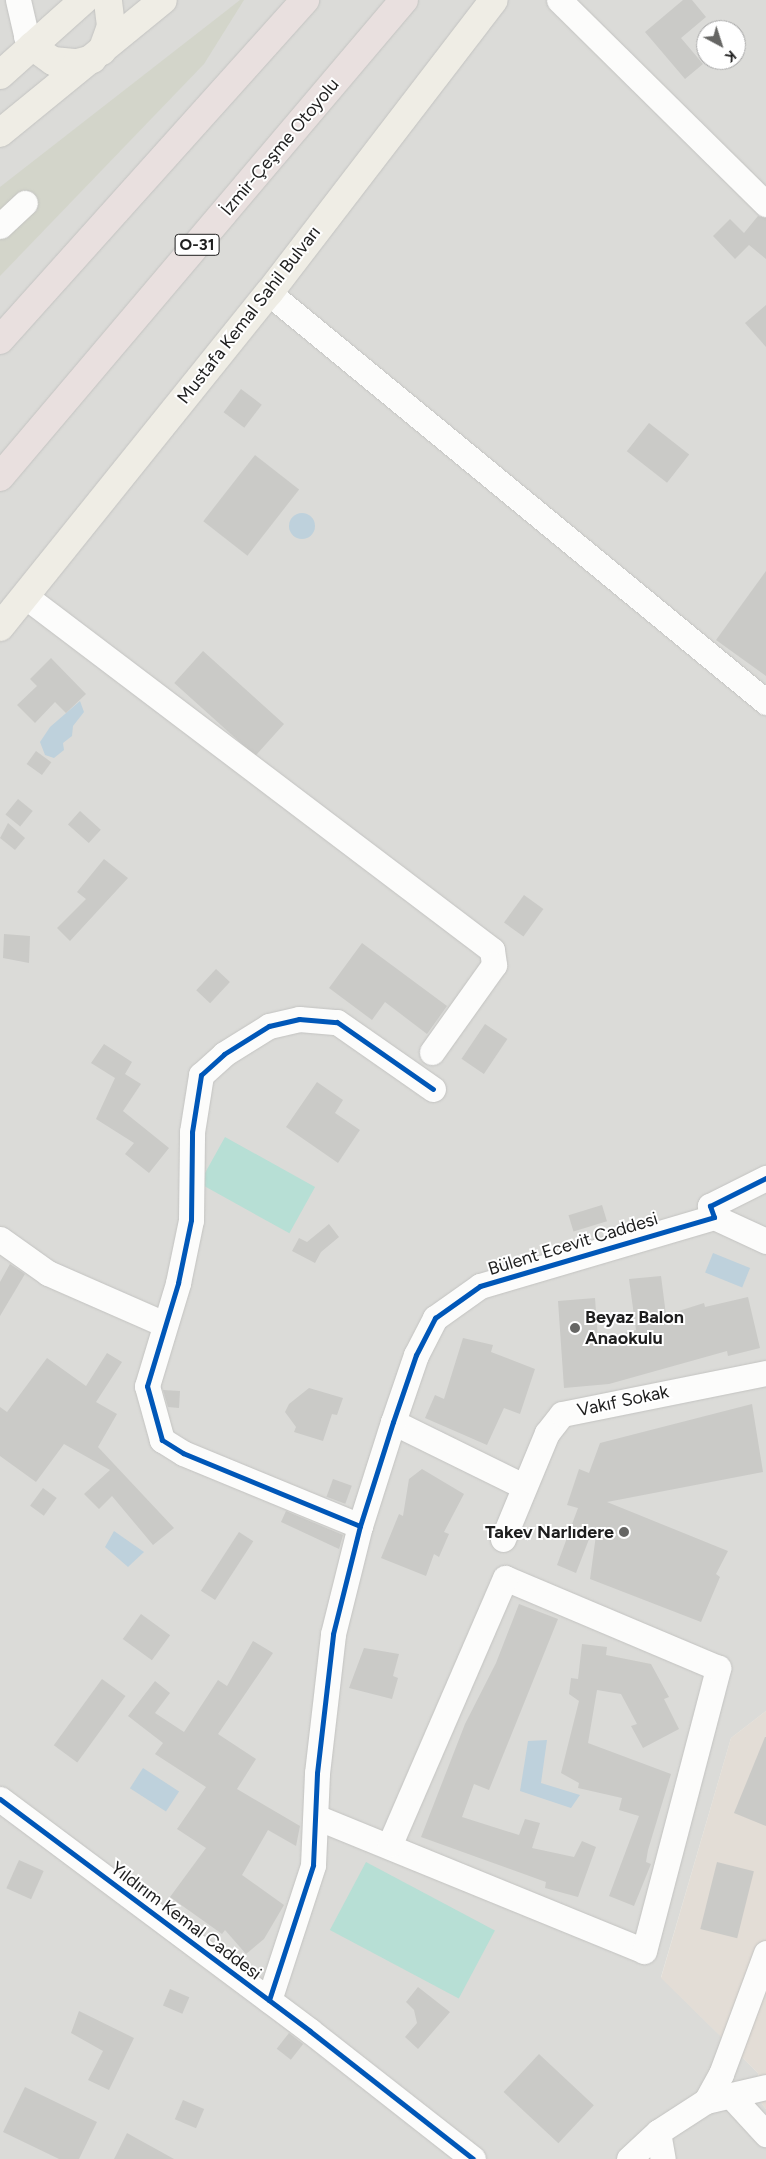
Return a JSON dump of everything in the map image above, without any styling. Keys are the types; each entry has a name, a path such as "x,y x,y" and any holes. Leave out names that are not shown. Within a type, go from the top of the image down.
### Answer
{"highway":[{"path":"0,340 305,0"},
{"name":"İzmir-Çeşme Otoyolu","path":"0,477 404,0"}],"main road":[{"path":"0,75 84,0"},
{"path":"32,46 53,61 77,63 97,55 111,26 108,0"},
{"path":"0,132 163,0"},
{"name":"Mustafa Kemal Sahil Bulvarı","path":"0,627 269,293 494,0"}],"street":[{"path":"559,0 766,204"},
{"path":"22,4 26,36 32,46"},
{"path":"0,226 25,202"},
{"path":"269,293 766,702"},
{"path":"25,596 492,950 494,965 432,1052"},
{"path":"360,1526 183,1453 162,1440 147,1386 191,1220 192,1132 201,1075 224,1054 269,1026 299,1019 337,1022 433,1089"},
{"path":"766,1178 710,1206 714,1216 766,1241"},
{"name":"Bülent Ecevit Caddesi","path":"269,2000 313,1864 333,1634 360,1526 393,1422 416,1355 435,1318 480,1286 714,1216"},
{"path":"0,1239 48,1273 164,1324"},
{"name":"Vakıf Sokak","path":"503,1539 523,1486 547,1433 562,1414 766,1373"},
{"path":"393,1422 523,1486"},
{"path":"316,1817 390,1844 644,1951 718,1668 505,1578 390,1844"},
{"name":"Yıldırım Kemal Caddesi","path":"0,1799 269,2000 472,2159"},
{"path":"706,2101 721,2074 766,1953"},
{"path":"629,2159 658,2132 706,2101 766,2087"},
{"path":"732,2096 766,2134"},
{"path":"658,2132 663,2159"}],"shaded area":[{"path":"0,0 766,0 766,1711 731,1738 661,1977 758,2073 762,2104 766,2109 766,2159 0,2159"},
{"path":"240,0 244,0 204,64 0,276 0,187"},
{"path":"302,513 311,517 315,526 311,535 302,539 293,535 289,526 293,517"},
{"path":"80,701 84,712 73,726 72,736 63,743 64,750 54,758 45,755 40,742 50,727"},
{"path":"225,1137 315,1187 289,1233 199,1183"},
{"path":"713,1253 750,1268 742,1287 705,1272"},
{"path":"114,1531 144,1552 128,1567 105,1547"},
{"path":"766,1711 766,2109 762,2104 758,2073 661,1978 731,1738"},
{"path":"547,1740 541,1783 580,1795 571,1808 520,1791 528,1741"},
{"path":"143,1768 179,1791 166,1812 130,1788"},
{"path":"366,1862 495,1931 459,1999 330,1930"}],"building":[{"path":"683,0 692,0 706,17 702,20 696,20 696,25 681,38 696,56 696,70 685,79 645,32"},
{"path":"758,216 766,218 766,259 749,245 735,259 713,236 730,219 744,233"},
{"path":"766,305 766,347 745,323"},
{"path":"241,389 262,405 244,428 224,412"},
{"path":"649,423 689,454 667,483 627,451"},
{"path":"255,455 299,489 247,556 203,521"},
{"path":"766,571 766,676 716,640"},
{"path":"203,651 284,724 255,756 174,683"},
{"path":"51,658 86,694 66,713 55,702 35,723 17,705 37,686 30,679"},
{"path":"36,751 51,762 42,775 27,764"},
{"path":"18,799 33,811 20,827 5,815"},
{"path":"80,811 101,830 89,843 68,824"},
{"path":"8,823 25,838 15,850 0,838"},
{"path":"104,859 128,878 70,941 57,928 86,899 77,892"},
{"path":"524,895 543,909 523,937 504,923"},
{"path":"4,934 30,936 29,963 3,958"},
{"path":"362,943 447,1006 427,1034 385,1002 372,1020 329,988"},
{"path":"216,969 230,982 210,1003 196,990"},
{"path":"485,1024 507,1039 484,1074 462,1059"},
{"path":"104,1044 132,1062 125,1074 141,1084 123,1111 169,1148 149,1173 125,1154 134,1143 96,1119 115,1078 91,1063"},
{"path":"317,1082 343,1100 335,1113 360,1130 338,1163 286,1127"},
{"path":"602,1205 607,1221 573,1231 569,1215"},
{"path":"329,1224 339,1237 321,1252 315,1263 292,1251 299,1238 307,1242"},
{"path":"10,1264 25,1274 0,1316 0,1282"},
{"path":"661,1276 666,1315 704,1303 705,1307 748,1297 760,1348 728,1356 727,1351 609,1384 564,1388 558,1301 595,1298 598,1340 636,1330 629,1279"},
{"path":"463,1338 493,1345 491,1352 535,1369 520,1414 504,1408 487,1445 425,1418 435,1395 444,1399"},
{"path":"107,1353 122,1362 96,1402 117,1414 98,1447 174,1528 153,1545 112,1496 99,1509 84,1494 110,1470 64,1444 36,1482 0,1456 0,1407 7,1412 47,1358 86,1386"},
{"path":"309,1388 343,1398 337,1415 332,1414 323,1441 294,1432 296,1427 285,1412 289,1404"},
{"path":"163,1390 180,1391 179,1408 168,1407"},
{"name":"Takev Narlıdere","path":"752,1404 763,1472 607,1502 728,1551 716,1574 720,1577 701,1622 590,1579 596,1535 591,1534 576,1573 557,1565 578,1508 567,1505 579,1469 589,1473 600,1443"},
{"path":"422,1469 464,1494 444,1532 449,1534 439,1557 434,1554 426,1576 381,1558 399,1514 403,1516 409,1479"},
{"path":"333,1479 352,1486 345,1504 327,1497"},
{"path":"43,1488 57,1498 44,1516 30,1506"},
{"path":"286,1511 343,1535 339,1549 281,1522"},
{"path":"239,1532 253,1541 215,1600 201,1591"},
{"path":"519,1604 558,1619 489,1790 474,1784 462,1817 519,1835 525,1819 540,1823 532,1848 574,1857 582,1841 596,1847 578,1897 545,1888 546,1882 421,1837 465,1724 496,1663"},
{"path":"141,1614 170,1635 152,1660 123,1639"},
{"path":"253,1641 273,1653 218,1734 256,1759 237,1789 300,1826 296,1846 268,1830 242,1875 284,1905 264,1939 246,1954 225,1930 222,1934 170,1897 206,1848 177,1829 206,1787 155,1754 163,1743 128,1716 155,1681 170,1693 155,1713 184,1732 218,1680 227,1686"},
{"path":"582,1644 607,1647 606,1655 651,1664 669,1697 664,1699 679,1729 643,1748 631,1726 637,1724 621,1694 597,1690 588,1743 671,1774 648,1850 646,1862 651,1864 634,1906 609,1896 639,1816 619,1810 622,1798 578,1788 579,1783 561,1773 579,1701 569,1694 571,1678 578,1679"},
{"path":"364,1648 399,1654 393,1676 398,1678 392,1699 349,1688"},
{"path":"102,1679 125,1696 77,1762 54,1745"},
{"path":"766,1737 766,1826 734,1813"},
{"path":"19,1860 44,1871 31,1899 6,1888"},
{"path":"717,1862 754,1871 737,1938 700,1929"},
{"path":"418,1987 450,2012 418,2049 405,2037 417,2023 414,2010 406,2002"},
{"path":"170,1989 189,1997 182,2014 163,2006"},
{"path":"79,2011 134,2038 109,2090 88,2080 103,2051 71,2033"},
{"path":"289,2033 303,2044 291,2060 277,2049"},
{"path":"539,2054 594,2105 558,2143 504,2092"},
{"path":"25,2087 97,2122 79,2159 59,2159 3,2132"},
{"path":"183,2100 204,2109 196,2128 175,2119"},
{"path":"127,2133 174,2159 114,2159"}],"cycle path":[{"path":"360,1526 183,1453 162,1440 147,1386 178,1283 191,1220 192,1132 201,1075 224,1054 269,1026 299,1019 337,1022 433,1089"},
{"path":"714,1217 710,1206 766,1178"},
{"path":"269,2000 313,1865 317,1773 333,1634 360,1526 393,1422 416,1355 435,1318 480,1286 714,1217"},
{"path":"0,1799 310,2031 473,2159"}],"place":[{"name":"Beyaz Balon Anaokulu","path":"575,1328"},
{"name":"Takev Narlıdere","path":"624,1532"}]}
